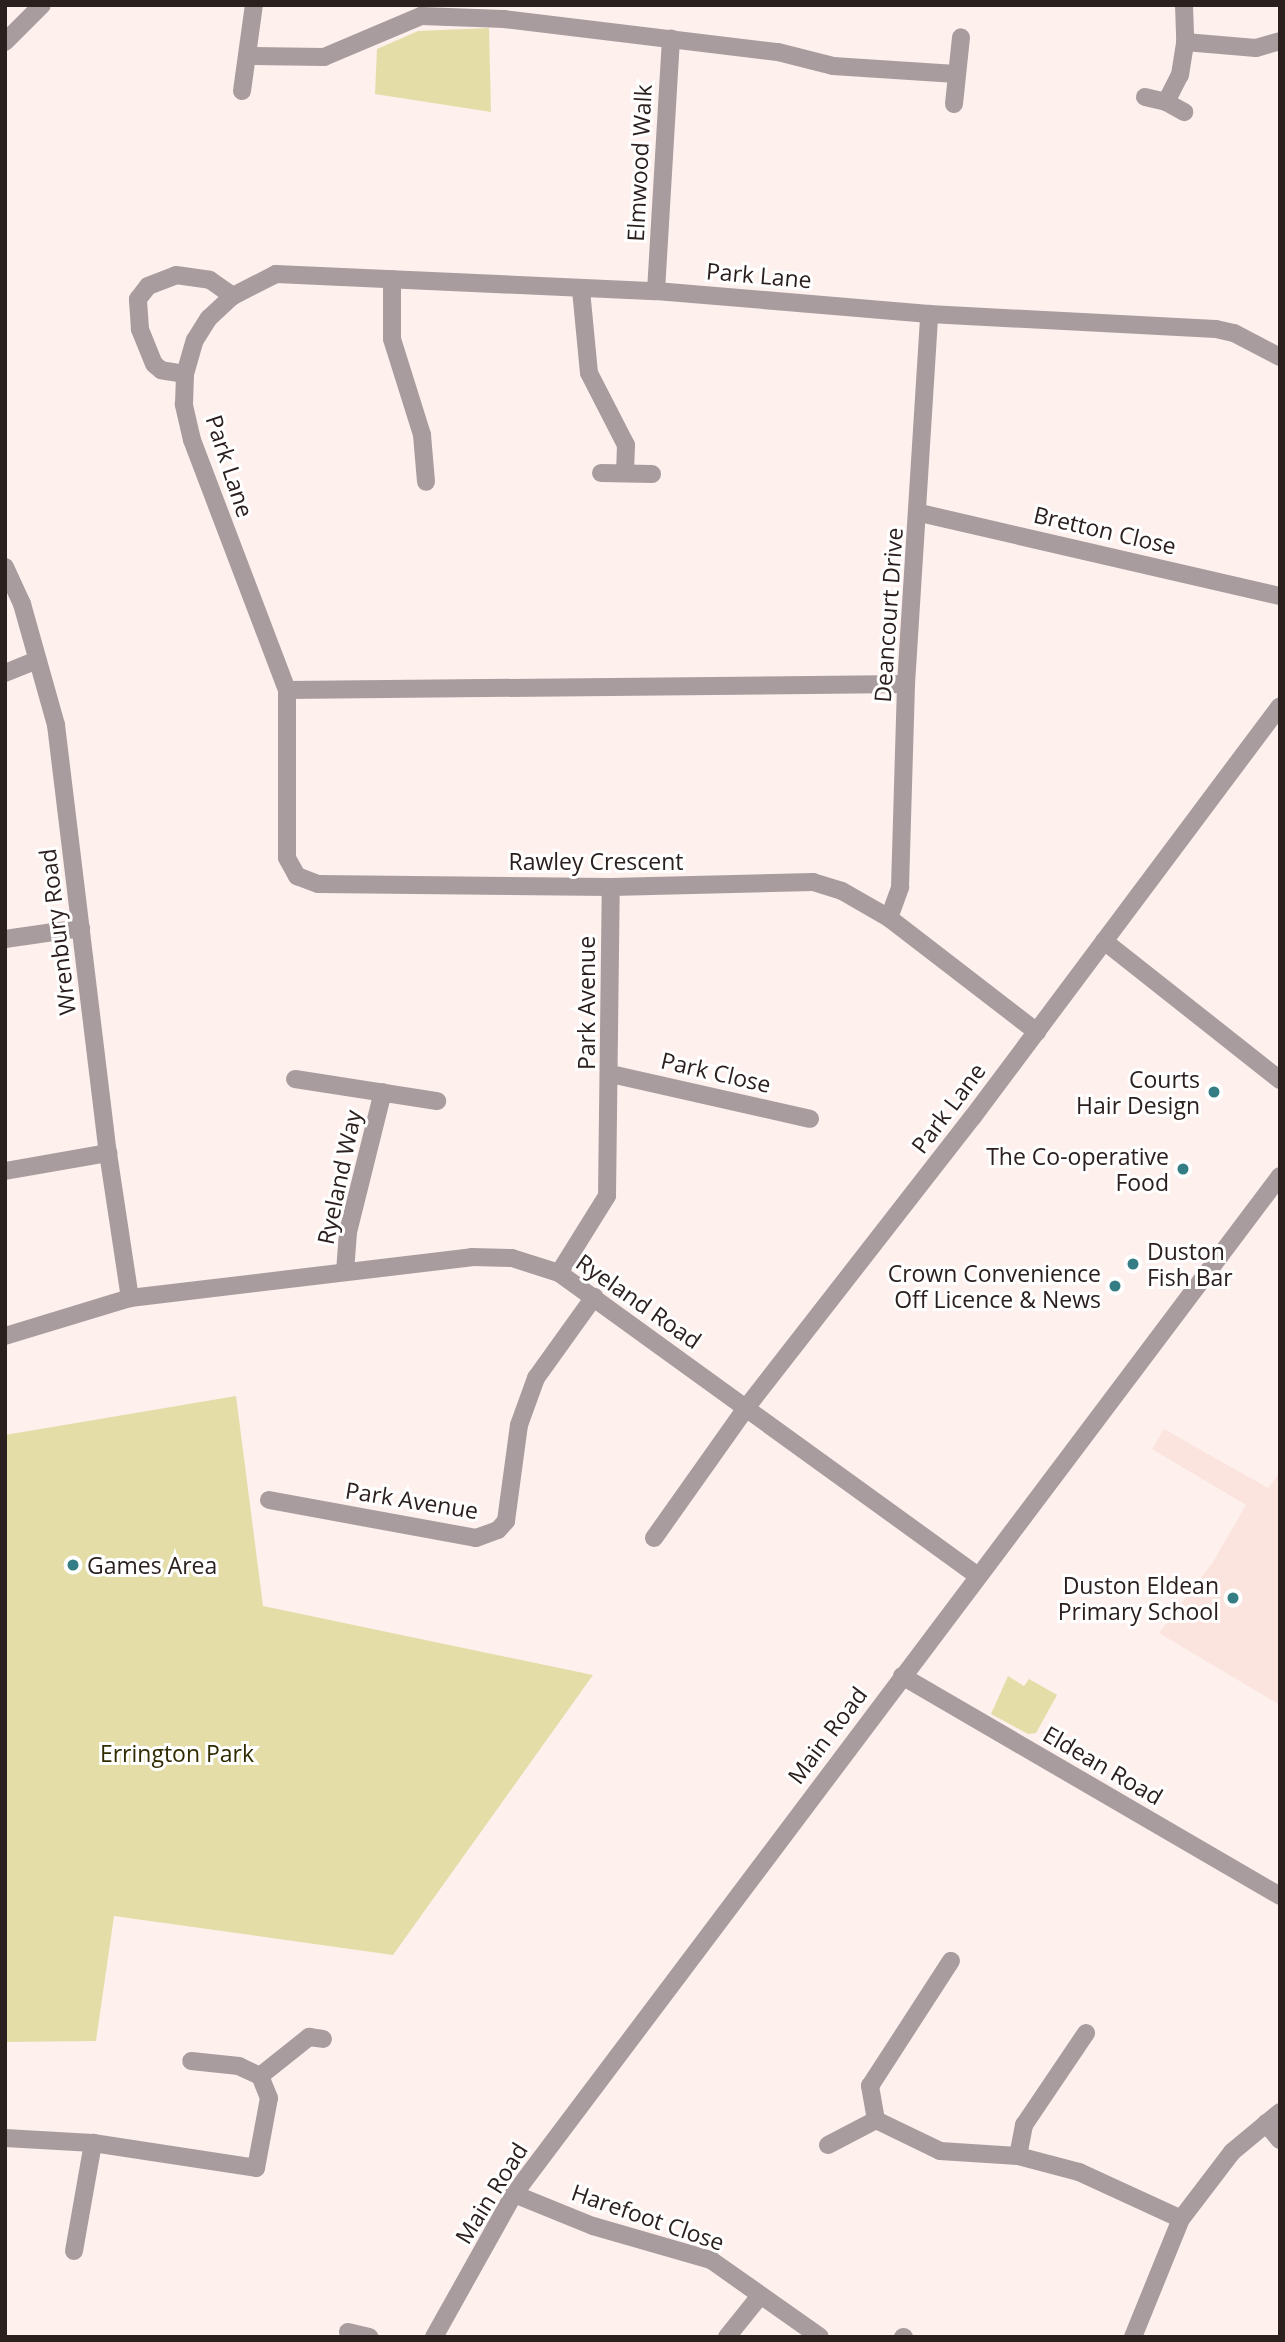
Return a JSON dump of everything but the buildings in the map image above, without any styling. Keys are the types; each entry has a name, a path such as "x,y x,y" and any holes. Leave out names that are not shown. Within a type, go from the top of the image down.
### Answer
{"street":[{"path":"5,42 42,5"},
{"path":"242,91 250,56 254,5"},
{"path":"1166,102 1180,75 1185,42 1184,5"},
{"path":"250,56 324,57 421,16 504,19 778,52 833,66 956,74"},
{"path":"954,104 961,37"},
{"name":"Elmwood Walk","path":"656,291 671,38"},
{"path":"1185,42 1256,48 1280,41"},
{"path":"1145,97 1166,102 1184,113"},
{"name":"Park Lane","path":"240,572 192,440 184,404 185,374 202,329 233,296 276,274 582,290 656,291 929,314 1216,329 1234,333 1280,357"},
{"path":"185,374 161,370 154,364 140,329 138,299 148,286 176,275 210,280 233,296"},
{"path":"392,279 392,340 422,435 426,482"},
{"path":"582,290 589,373 626,445 625,473"},
{"name":"Deancourt Drive","path":"889,918 900,887 906,684 920,513 929,314"},
{"path":"601,473 652,474"},
{"name":"Bretton Close","path":"920,513 1280,596"},
{"name":"Wrenbury Road","path":"5,567 38,660 56,725 108,1153 130,1298"},
{"name":"Rawley Crescent","path":"240,572 287,690 287,858 298,876 318,884 611,887 813,882 842,891 889,918 1037,1032"},
{"path":"5,673 38,660"},
{"path":"287,690 906,684"},
{"name":"Park Lane","path":"654,1538 746,1408 1037,1032 1280,706"},
{"name":"Park Avenue","path":"559,1273 607,1196 611,1074 611,887"},
{"path":"5,939 81,928"},
{"path":"1104,942 1280,1080"},
{"name":"Park Close","path":"611,1074 810,1119"},
{"name":"Ryeland Way","path":"295,1079 437,1101"},
{"name":"Ryeland Way","path":"345,1272 348,1232 383,1092"},
{"path":"5,1171 108,1153"},
{"name":"Main Road","path":"435,2337 514,2194 1280,1176"},
{"name":"Ryeland Road","path":"5,1336 130,1298 472,1257 512,1258 559,1273 978,1576"},
{"name":"Park Avenue","path":"269,1500 476,1538 498,1530 506,1521 519,1425 536,1378 594,1297"},
{"name":"Eldean Road","path":"902,1676 1280,1896"},
{"path":"876,2120 870,2086 951,1961"},
{"path":"1018,2156 1024,2125 1086,2033"},
{"path":"260,2076 309,2037 323,2039"},
{"path":"5,2138 93,2143 256,2168 269,2098 260,2076 239,2066 191,2061"},
{"path":"1132,2337 1181,2219 1208,2179 1273,2117 1280,2140"},
{"path":"828,2145 876,2120"},
{"path":"876,2120 940,2151 1018,2156 1079,2172 1181,2219"},
{"path":"74,2251 93,2143"},
{"name":"Harefoot Close","path":"514,2194 593,2226 711,2260 820,2337"},
{"path":"727,2337 760,2297"},
{"path":"348,2332 369,2337"}],"shaded area":[{"name":"Duston Eldean Primary School","path":"1164,1429 1268,1488 1280,1472 1280,1705 1159,1633 1213,1562 1246,1505 1152,1449"}],"green space":[{"path":"489,28 491,112 375,94 377,49 418,31"},
{"name":"Errington Park","path":"236,1396 263,1606 593,1675 393,1955 114,1916 96,2041 5,2042 5,1435"},
{"path":"1008,1676 1024,1686 1029,1679 1057,1695 1036,1733 1028,1734 991,1714"}],"place":[{"name":"Courts Hair Design","path":"1214,1092"},
{"name":"The Co-operative Food","path":"1183,1169"},
{"name":"Duston Fish Bar","path":"1133,1264"},
{"name":"Crown Convenience Off Licence & News","path":"1115,1286"},
{"name":"Games Area","path":"73,1565"},
{"name":"Duston Eldean Primary School","path":"1233,1598"}]}
